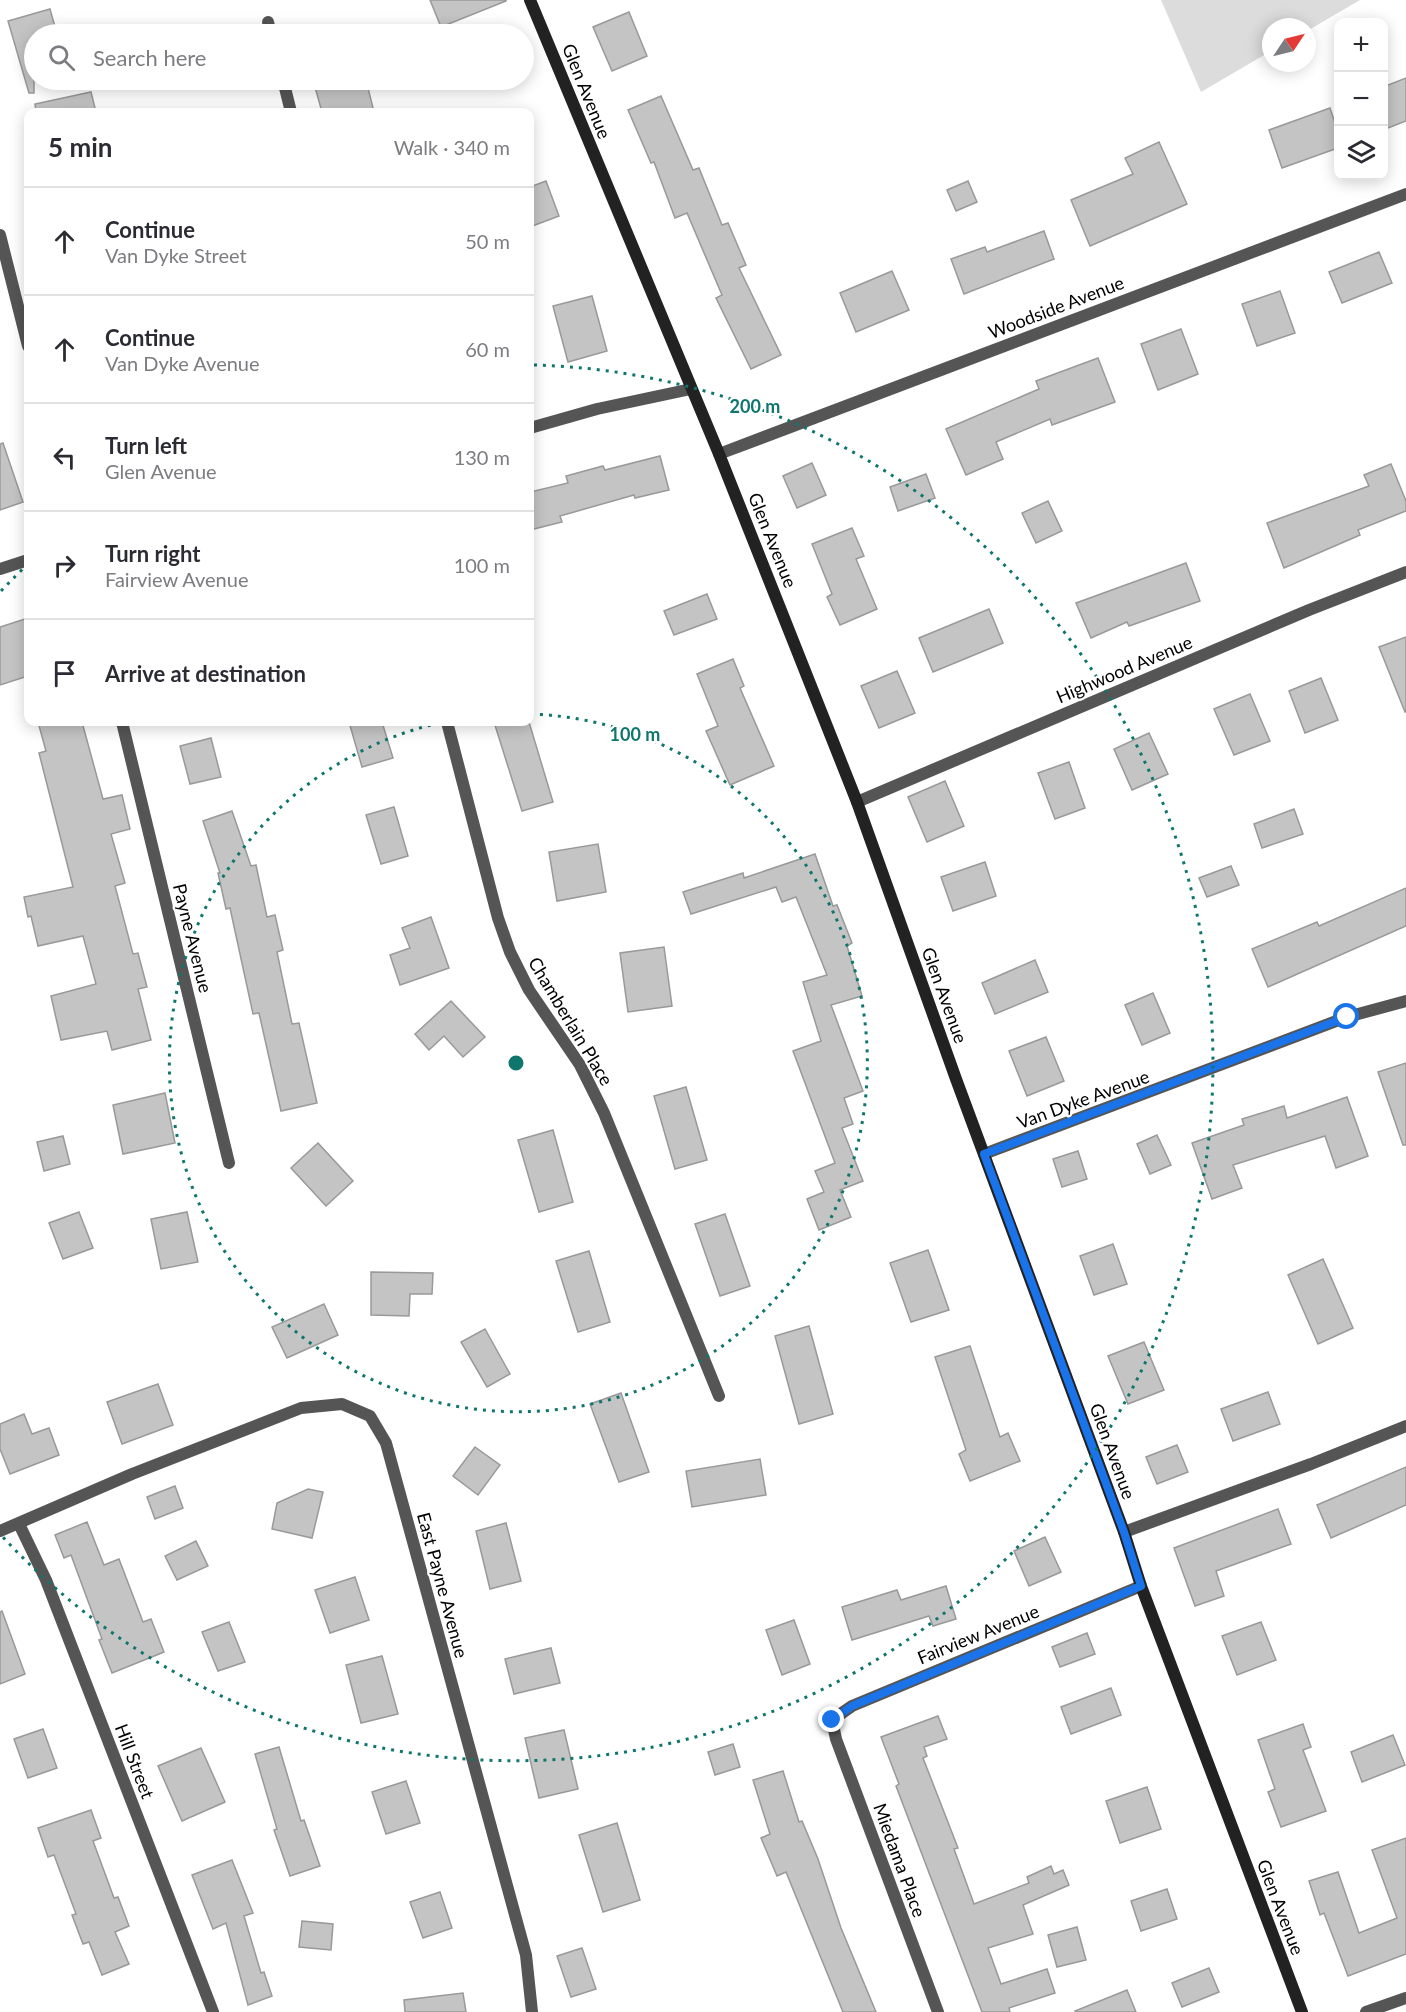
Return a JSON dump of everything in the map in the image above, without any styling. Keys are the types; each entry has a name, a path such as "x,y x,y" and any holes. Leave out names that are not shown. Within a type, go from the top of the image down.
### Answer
{"street":[{"name":"Glen Avenue","path":"530,0 720,454 857,802 1124,1532 1141,1586 1302,2012"},
{"path":"286,90 290,108"},
{"name":"Woodside Avenue","path":"720,454 1406,194"},
{"path":"0,235 24,330"},
{"path":"534,427 597,409 692,389"},
{"path":"0,569 24,561"},
{"name":"Highwood Avenue","path":"857,802 1309,610 1406,572"},
{"name":"Payne Avenue","path":"123,726 229,1163"},
{"name":"Chamberlain Place","path":"448,726 498,918 510,952 529,990 580,1065 604,1113 719,1396"},
{"name":"Van Dyke Avenue","path":"984,1154 1195,1077 1347,1017 1406,1001"},
{"name":"East Payne Avenue","path":"0,1531 132,1474 301,1408 342,1404 370,1416 386,1443 526,1954 532,2012"},
{"path":"1124,1532 1311,1464 1406,1426"},
{"name":"Hill Street","path":"19,1524 46,1580 213,2012"},
{"name":"Fairview Avenue","path":"832,1720 852,1706 1141,1586"},
{"name":"Miedama Place","path":"832,1720 836,1739 938,2012"},
{"path":"1366,2012 1406,1998"}],"shaded area":[{"path":"1161,0 1360,0 1316,26 1316,18 1262,18 1262,56 1201,92"}],"building":[{"path":"430,0 506,0 448,24 440,24"},
{"path":"50,9 54,24 24,24 24,76 8,21"},
{"path":"629,12 647,56 612,71 593,27"},
{"path":"1406,78 1406,121 1388,128 1388,126 1388,85"},
{"path":"316,90 368,90 373,108 321,108"},
{"path":"91,92 95,108 36,108 35,104"},
{"path":"661,96 693,170 699,168 722,225 728,223 746,265 739,268 781,355 751,369 716,298 722,295 687,213 675,218 654,162 651,163 628,110"},
{"path":"1330,108 1334,120 1334,149 1282,168 1269,130"},
{"path":"1159,142 1187,204 1090,246 1071,200 1133,174 1125,158"},
{"path":"546,181 559,216 534,225 534,186"},
{"path":"968,181 977,202 956,211 947,190"},
{"path":"1044,231 1054,259 964,294 951,259 985,247 987,252"},
{"path":"1379,252 1392,283 1342,303 1329,272"},
{"path":"892,271 909,310 856,332 840,293"},
{"path":"1280,291 1295,333 1257,346 1242,304"},
{"path":"592,296 607,351 568,362 553,306"},
{"path":"1181,329 1198,374 1158,390 1141,344"},
{"path":"1098,358 1115,402 1052,425 1050,419 996,442 1003,459 966,475 946,429 1039,389 1036,381"},
{"path":"3,443 23,502 0,510 0,444"},
{"path":"660,456 669,490 635,498 634,495 560,516 562,522 534,529 534,491 568,483 566,476 603,466 605,470"},
{"path":"812,463 826,495 797,508 783,476"},
{"path":"1391,464 1406,501 1406,511 1358,530 1360,535 1284,568 1267,523 1369,486 1364,475"},
{"path":"926,474 935,498 898,511 890,487"},
{"path":"1048,501 1062,531 1036,543 1022,513"},
{"path":"852,528 864,556 856,559 877,609 840,625 827,597 832,594 812,544"},
{"path":"1186,563 1200,601 1129,626 1127,622 1091,638 1076,603"},
{"path":"707,594 717,619 674,635 664,611"},
{"path":"989,609 1003,643 933,672 919,638"},
{"path":"24,619 24,677 0,685 0,627"},
{"path":"1406,637 1406,712 1405,712 1379,647"},
{"path":"733,659 744,686 740,688 774,766 730,785 706,731 718,726 697,674"},
{"path":"897,671 915,713 879,728 861,686"},
{"path":"1321,678 1338,720 1305,733 1289,691"},
{"path":"1250,694 1270,741 1234,755 1214,709"},
{"path":"39,726 83,726 103,799 122,795 130,829 111,834 125,883 115,886 133,954 138,953 147,987 138,989 151,1040 112,1050 107,1031 61,1040 51,996 96,984 83,936 38,946 31,916 28,917 24,897 73,887 39,753 46,751"},
{"path":"350,726 383,726 393,758 362,767"},
{"path":"495,726 530,726 553,802 522,811"},
{"path":"1149,733 1168,774 1132,790 1114,749"},
{"path":"211,738 221,777 190,784 180,746"},
{"path":"1069,762 1085,808 1055,819 1038,773"},
{"path":"945,781 964,826 927,842 908,797"},
{"path":"394,807 408,856 381,864 366,815"},
{"path":"1294,809 1303,834 1262,848 1254,824"},
{"path":"232,811 251,866 256,865 267,917 275,915 283,950 277,952 292,1024 299,1023 317,1103 281,1111 259,1013 253,1014 230,908 226,909 218,873 220,873 203,821"},
{"path":"598,844 606,892 557,901 549,852"},
{"path":"815,854 833,906 837,905 852,943 847,946 862,996 831,1005 863,1091 844,1098 853,1124 842,1128 863,1181 840,1190 851,1217 819,1230 807,1199 824,1192 815,1171 835,1163 793,1051 821,1041 803,982 827,975 796,897 782,902 776,887 691,914 683,892 743,873 744,878"},
{"path":"985,862 996,896 953,911 941,877"},
{"path":"1231,866 1239,885 1207,897 1199,878"},
{"path":"1406,888 1406,926 1268,987 1252,949 1317,922 1319,926"},
{"path":"431,917 449,968 400,985 390,955 410,948 402,928"},
{"path":"664,947 672,1006 628,1012 620,953"},
{"path":"1035,960 1048,992 995,1014 982,983"},
{"path":"1153,993 1170,1033 1142,1045 1125,1005"},
{"path":"451,1001 485,1037 463,1057 444,1036 429,1050 415,1034"},
{"path":"1046,1037 1064,1081 1027,1096 1009,1051"},
{"path":"1406,1063 1406,1145 1403,1145 1378,1072"},
{"path":"686,1087 707,1160 675,1169 654,1096"},
{"path":"165,1093 175,1143 123,1154 113,1105"},
{"path":"1347,1097 1368,1156 1336,1168 1325,1136 1233,1165 1242,1188 1212,1199 1192,1143 1244,1125 1242,1119 1284,1106 1287,1118"},
{"path":"553,1130 573,1202 539,1212 518,1140"},
{"path":"1157,1135 1171,1165 1150,1174 1137,1144"},
{"path":"63,1136 70,1164 44,1171 37,1142"},
{"path":"318,1143 353,1181 326,1206 291,1168"},
{"path":"1078,1151 1087,1179 1062,1187 1053,1159"},
{"path":"79,1212 93,1248 63,1259 49,1223"},
{"path":"187,1212 198,1262 161,1269 151,1219"},
{"path":"725,1214 750,1286 720,1296 695,1224"},
{"path":"1113,1244 1127,1284 1094,1295 1080,1256"},
{"path":"928,1250 949,1310 911,1322 890,1263"},
{"path":"589,1251 610,1322 578,1332 556,1261"},
{"path":"1323,1259 1353,1328 1318,1344 1288,1275"},
{"path":"371,1272 433,1273 432,1294 410,1294 409,1316 371,1315"},
{"path":"324,1304 338,1335 287,1358 272,1327"},
{"path":"809,1326 833,1414 799,1424 775,1336"},
{"path":"485,1329 510,1374 487,1387 461,1342"},
{"path":"1144,1342 1164,1390 1128,1404 1108,1356"},
{"path":"970,1346 1000,1437 1008,1433 1020,1461 970,1481 959,1454 966,1450 935,1357"},
{"path":"158,1384 173,1425 122,1444 107,1402"},
{"path":"1268,1392 1280,1424 1233,1441 1221,1409"},
{"path":"621,1393 649,1472 619,1482 590,1404"},
{"path":"24,1414 32,1434 49,1428 59,1455 10,1474 0,1449 0,1424"},
{"path":"1177,1445 1188,1472 1157,1484 1146,1457"},
{"path":"475,1447 500,1465 478,1495 453,1476"},
{"path":"760,1459 766,1495 692,1507 686,1471"},
{"path":"1406,1467 1406,1505 1331,1538 1317,1505"},
{"path":"175,1486 183,1508 155,1519 147,1497"},
{"path":"308,1489 323,1492 312,1538 272,1529 277,1503"},
{"path":"1278,1509 1291,1544 1216,1571 1224,1596 1195,1606 1174,1548"},
{"path":"87,1522 104,1565 119,1559 143,1622 151,1619 164,1652 112,1673 71,1555 64,1558 55,1535"},
{"path":"506,1523 521,1581 490,1589 476,1531"},
{"path":"1045,1537 1061,1572 1029,1586 1014,1551"},
{"path":"196,1541 208,1566 177,1580 165,1556"},
{"path":"355,1577 369,1620 330,1633 315,1590"},
{"path":"946,1586 956,1619 933,1626 929,1616 852,1640 842,1607 897,1590 901,1600"},
{"path":"2,1611 25,1674 0,1684 0,1612"},
{"path":"794,1620 810,1664 782,1675 766,1630"},
{"path":"229,1622 245,1662 218,1671 202,1632"},
{"path":"1261,1622 1276,1660 1237,1675 1222,1636"},
{"path":"1087,1633 1095,1654 1060,1667 1052,1647"},
{"path":"551,1648 560,1683 514,1694 505,1659"},
{"path":"382,1656 398,1714 361,1723 346,1665"},
{"path":"1111,1688 1121,1715 1071,1734 1061,1707"},
{"path":"938,1716 947,1739 924,1747 927,1756 923,1758 958,1848 954,1849 974,1904 1029,1883 1027,1877 1051,1866 1054,1874 1063,1870 1069,1885 1023,1905 1033,1934 988,1948 1001,1984 1047,1969 1055,1993 1009,2008 1010,2012 982,2012 896,1786 899,1784 881,1737"},
{"path":"1303,1724 1311,1747 1303,1750 1326,1811 1281,1827 1268,1792 1275,1789 1258,1740"},
{"path":"43,1729 57,1768 28,1778 14,1739"},
{"path":"564,1730 578,1789 539,1798 525,1738"},
{"path":"1393,1735 1405,1765 1362,1782 1351,1752"},
{"path":"733,1744 740,1767 715,1775 708,1752"},
{"path":"279,1747 301,1821 304,1820 320,1866 290,1876 274,1830 277,1829 255,1754"},
{"path":"201,1748 225,1802 182,1821 158,1766"},
{"path":"783,1771 799,1822 802,1821 818,1859 841,1928 876,2012 843,2012 786,1872 777,1876 761,1838 770,1834 753,1780"},
{"path":"406,1781 420,1823 386,1834 372,1792"},
{"path":"1147,1787 1161,1829 1120,1843 1106,1801"},
{"path":"91,1810 101,1838 93,1841 114,1898 118,1897 129,1926 115,1932 129,1964 102,1975 89,1942 83,1944 72,1915 76,1914 54,1855 48,1857 38,1828"},
{"path":"617,1823 640,1900 603,1912 579,1835"},
{"path":"1406,1838 1406,1954 1348,1976 1324,1913 1320,1915 1309,1881 1338,1872 1359,1933 1397,1918 1372,1850"},
{"path":"232,1860 253,1913 244,1916 261,1973 264,1972 272,1996 248,2005 226,1923 213,1929 192,1875"},
{"path":"1167,1889 1177,1919 1141,1931 1131,1901"},
{"path":"440,1892 452,1928 423,1938 410,1902"},
{"path":"302,1921 333,1924 331,1950 299,1947"},
{"path":"1077,1927 1086,1960 1057,1967 1048,1935"},
{"path":"582,1948 596,1989 571,1997 557,1956"},
{"path":"1209,1968 1219,1992 1182,2007 1172,1983"},
{"path":"1127,1990 1136,2012 1075,2011"},
{"path":"463,1993 466,2012 405,2012 404,2000"}],"route":[{"path":"832,1720 852,1706 1141,1586 1124,1532 984,1154 1195,1077 1347,1017"}]}
